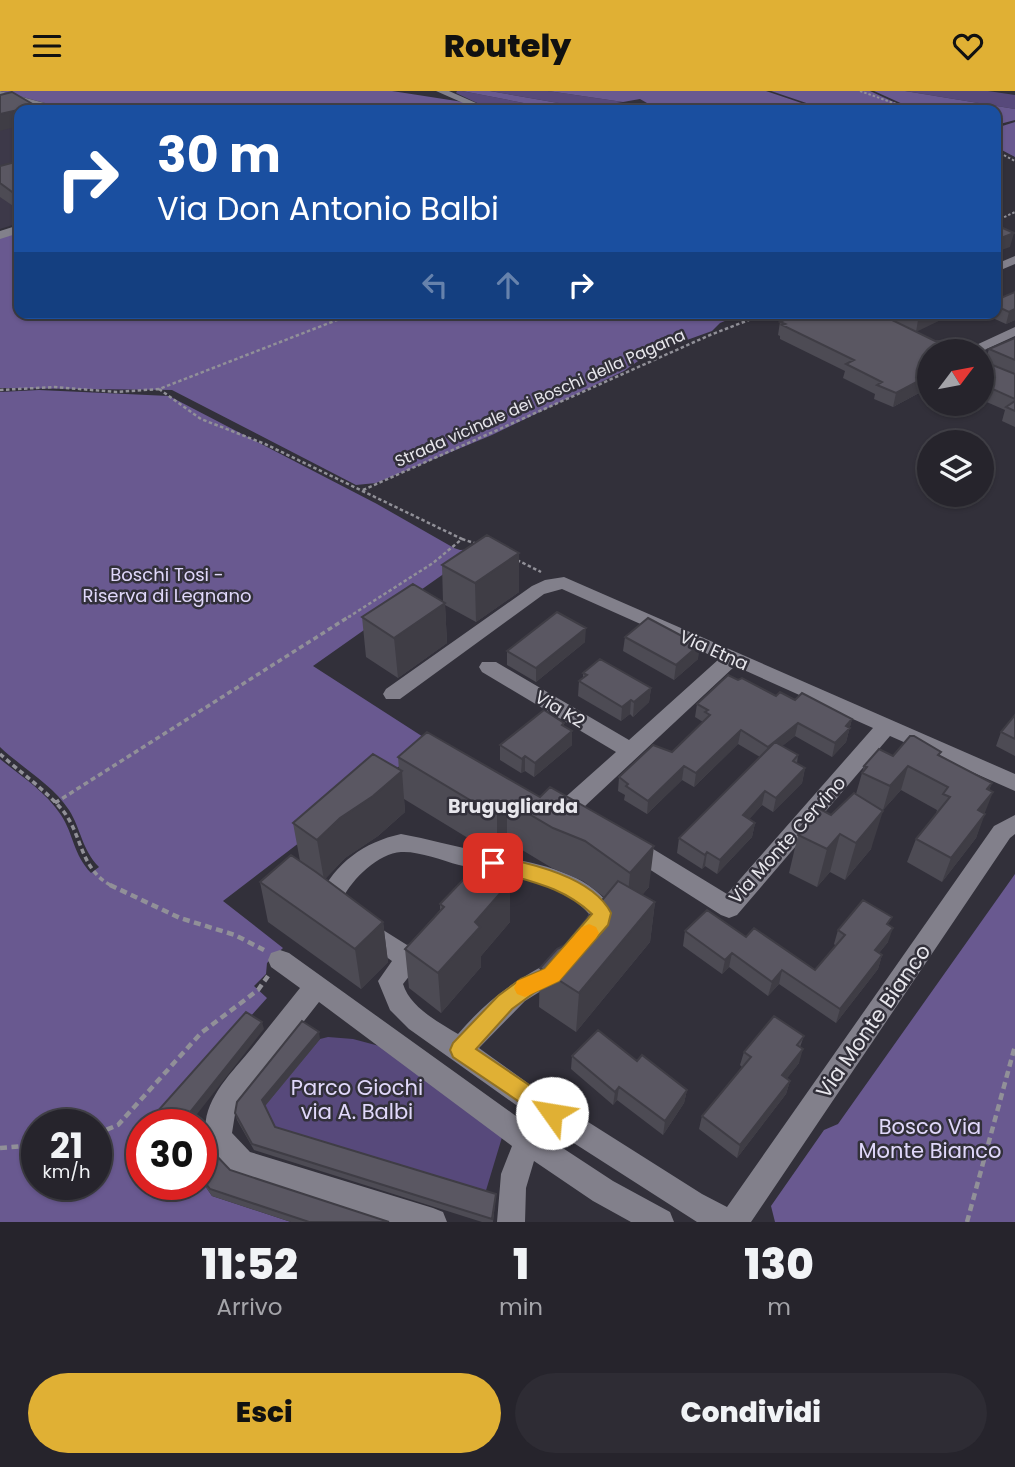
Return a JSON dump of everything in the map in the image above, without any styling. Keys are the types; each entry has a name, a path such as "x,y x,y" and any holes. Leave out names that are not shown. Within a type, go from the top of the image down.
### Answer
{"street":[{"path":"441,91 475,105"},
{"path":"0,93 42,105"},
{"path":"873,319 917,339"},
{"path":"994,340 1015,331"},
{"path":"393,694 538,590 564,583"},
{"name":"Via Etna","path":"564,583 1015,783"},
{"path":"631,751 732,659"},
{"name":"Via K2","path":"489,667 631,751"},
{"name":"Via Monte Cervino","path":"631,751 569,807 729,908 887,726"},
{"name":"Via Monte Bianco","path":"734,1222 1002,832 1015,823"},
{"path":"409,960 334,907 331,898 337,884 380,848 389,844 408,844 529,871 564,885 602,913 601,919 552,975 528,985 505,1003 461,1050"},
{"path":"433,934 390,981 391,991 400,1005 552,1113 683,1198 727,1222"},
{"path":"280,960 529,1142 603,1191 660,1222"},
{"path":"316,987 227,1099 218,1117 216,1131 223,1146 242,1163 433,1222"},
{"path":"511,1222 511,1183 516,1163 552,1113"}],"path":[{"path":"860,91 901,105"},
{"path":"0,390 55,387 116,392 159,389 340,319"},
{"name":"Strada vicinale dei Boschi della Pagana","path":"363,490 751,319"},
{"path":"159,389 201,419 265,444 462,539 485,547"},
{"path":"55,803 433,563 462,539"},
{"path":"507,555 564,583"},
{"path":"0,754 65,813 79,846 91,867 104,882 180,918 235,935 280,960 258,990 201,1033 118,1125 112,1127"},
{"path":"967,1222 1015,1046"},
{"path":"0,1148 21,1146"}],"shaded area":[{"path":"0,96 33,105 14,105 14,225 0,229"}],"green space":[{"path":"0,91 392,91 469,105 52,105"},
{"path":"462,91 534,105 481,105 456,93"},
{"path":"462,91 490,91 570,105 534,105"},
{"path":"490,91 548,91 623,102 570,105"},
{"path":"548,91 766,91 807,105 650,105 640,99 623,102"},
{"path":"771,91 870,91 900,105 812,105"},
{"path":"874,91 905,91 991,105 905,105"},
{"path":"905,91 988,91 1015,95 1015,109"},
{"path":"1001,107 1015,109 1015,120 1001,124"},
{"path":"1015,122 1015,157 1001,150 1001,126"},
{"path":"14,233 14,319 730,319 720,323 712,331 648,354 624,371 492,435 376,483 356,485 172,390 0,388 0,237"},
{"name":"Boschi Tosi - Riserva di Legnano","path":"39,390 169,396 377,504 454,548 479,549 313,666 431,742 223,901 283,948 267,963 266,974 254,986 267,998 168,1109 126,1109 126,1200 217,1200 217,1198 291,1222 0,1222 0,759 33,785 55,807 91,873 99,867 89,854 73,817 62,801 0,747 0,392"},
{"name":"Bosco Via Monte Bianco","path":"1015,874 1015,1222 775,1222 771,1206 824,1130 838,1124"},
{"name":"Parco Giochi via A. Balbi","path":"320,1039 353,1039 383,1047 503,1134 484,1197 276,1134 264,1107"}],"building":[{"path":"12,92 34,105 14,105 14,111 0,114 0,95"},
{"path":"14,162 14,193 0,183 0,166"},
{"path":"1001,227 1014,233 1001,238"},
{"path":"1015,292 1015,309 1009,312 1001,308 1001,298"},
{"path":"786,319 890,319 931,339 917,339 917,382 896,393 877,385 882,382 846,364 854,360 782,325 785,324 780,322"},
{"path":"1015,338 1015,360 994,351 994,347"},
{"path":"994,366 1015,374 1015,399 994,390"},
{"path":"1015,401 1015,411 1006,407"},
{"path":"487,535 519,553 475,583 442,565"},
{"path":"413,584 445,603 394,638 362,617"},
{"path":"557,612 586,628 536,668 507,651"},
{"path":"648,618 699,645 676,665 625,637"},
{"path":"600,659 651,688 634,702 631,700 622,707 579,681 587,675 583,673"},
{"path":"728,675 738,680 742,678 776,696 780,692 795,700 802,693 852,719 846,726 850,728 835,743 798,723 768,747 741,730 696,773 684,766 648,801 626,786 628,784 619,777 653,745 672,752 710,715 705,712 708,710 697,704"},
{"path":"544,710 572,731 535,763 525,756 522,759 500,745"},
{"path":"1015,715 1015,739 1001,732"},
{"path":"427,732 540,797 550,787 654,846 630,873 585,841 553,828 507,801 497,810 480,806 398,757"},
{"path":"910,736 941,752 938,755 992,783 987,789 993,792 978,810 985,814 951,858 916,839 950,797 943,794 948,787 908,766 890,786 862,773 867,767 864,766 879,749 893,756"},
{"path":"775,742 798,755 793,761 805,768 776,798 765,791 743,815 755,823 720,860 707,852 705,855 679,838"},
{"path":"373,754 402,771 373,796 340,818 317,840 293,823"},
{"path":"854,793 883,811 856,843 840,834 827,849 798,835 804,828 801,827 818,808 831,815"},
{"path":"291,855 383,922 355,949 260,882"},
{"path":"475,860 510,882 475,922 480,927 438,973 405,949 444,907 440,904 466,877"},
{"path":"618,881 655,902 579,993 540,968 557,949 565,945"},
{"path":"863,900 892,917 887,924 893,928 875,950 882,955 840,1009 782,970 772,982 732,953 725,960 685,931 707,910 746,937 754,928 815,970 845,935 838,930"},
{"path":"246,1012 262,1022 193,1109 160,1109"},
{"path":"774,1016 804,1036 797,1045 803,1049 782,1075 790,1081 740,1145 702,1116 751,1057 744,1052"},
{"path":"302,1021 319,1032 262,1100 275,1127 496,1194 492,1219 252,1144 235,1113 237,1102"},
{"path":"598,1030 637,1061 642,1055 687,1090 665,1121 619,1087 615,1092 572,1056"},
{"path":"217,1156 230,1170 389,1222 309,1222 217,1191"}],"slow traffic":[{"path":"525,988 552,975 589,933"}],"district":[{"name":"Brugugliarda","path":"513,806"}],"route":[{"path":"493,863 529,871 564,885 602,913 601,919 552,975 528,985 505,1003 461,1050 552,1113"}]}
